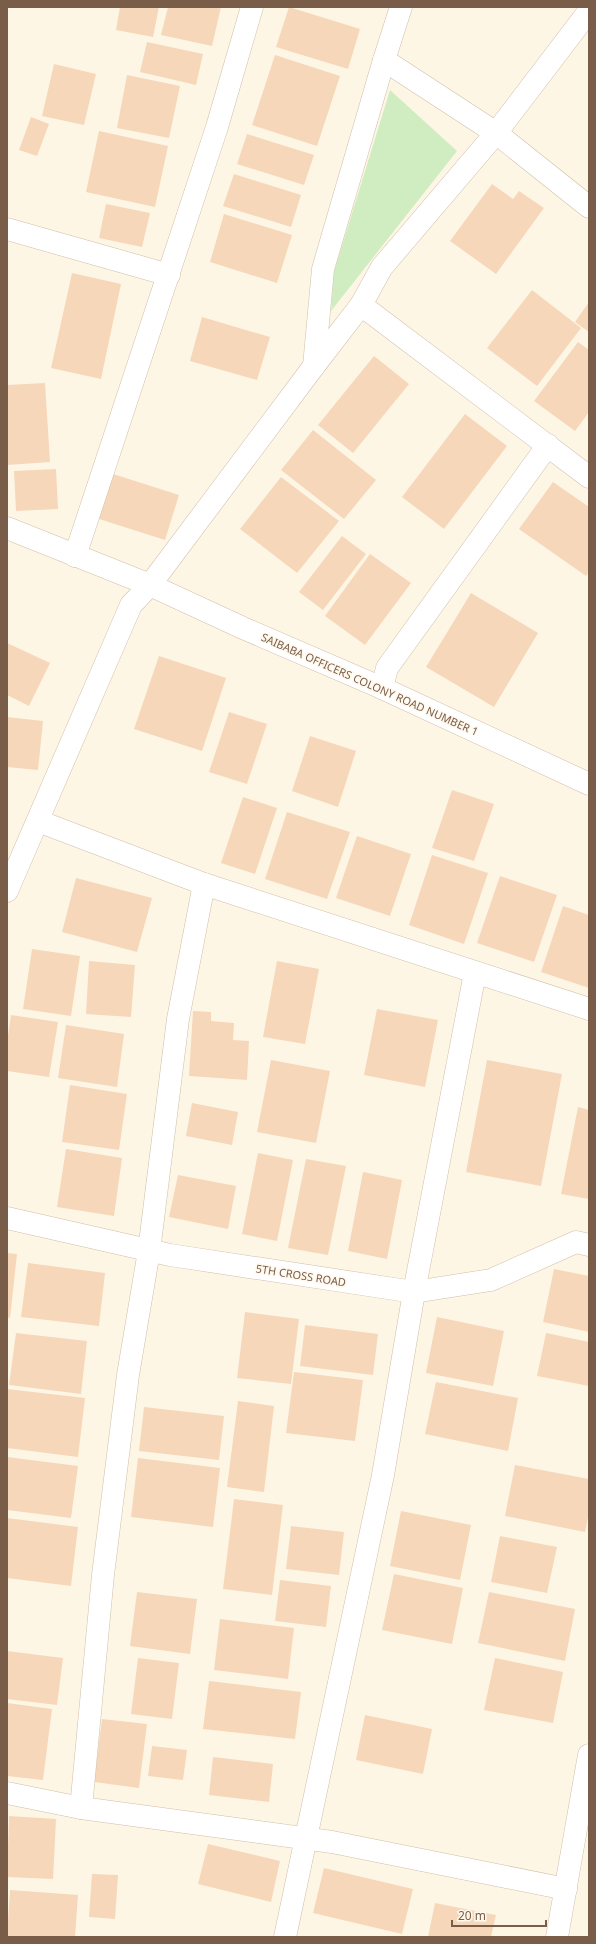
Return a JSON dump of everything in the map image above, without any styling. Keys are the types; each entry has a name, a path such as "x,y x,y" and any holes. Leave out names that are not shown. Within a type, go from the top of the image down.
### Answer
{"street":[{"path":"75,556 217,127 252,7"},
{"path":"314,366 323,269 401,7"},
{"path":"7,891 131,605 150,585 361,305 382,267 496,133 589,11"},
{"path":"384,60 496,133 589,207"},
{"path":"7,229 169,275"},
{"path":"361,305 589,477"},
{"path":"382,688 387,668 548,445"},
{"name":"SAIBABA OFFICERS COLONY ROAD NUMBER 1","path":"7,528 150,585 243,628 382,688 589,784"},
{"path":"38,821 204,884 589,1009"},
{"path":"81,1808 103,1575 128,1374 149,1251 178,1019 204,884"},
{"path":"285,1937 383,1475 414,1292 475,973"},
{"name":"5TH CROSS ROAD","path":"7,1218 149,1251 414,1292 491,1280 576,1242 589,1245"},
{"path":"557,1937 589,1755"},
{"path":"7,1793 81,1808 332,1842 566,1889"}],"green space":[{"path":"390,90 457,151 331,311 334,272"}],"building":[{"path":"120,7 159,7 153,37 116,30"},
{"path":"168,7 221,7 212,46 161,35"},
{"path":"289,7 360,29 348,69 276,47"},
{"path":"147,42 203,54 196,85 140,72"},
{"path":"275,55 340,76 317,146 252,125"},
{"path":"54,64 96,74 84,125 42,116"},
{"path":"127,75 180,86 169,138 117,128"},
{"path":"31,117 49,124 37,156 19,150"},
{"path":"99,131 168,146 155,207 86,192"},
{"path":"247,134 314,155 304,185 237,164"},
{"path":"234,174 301,195 291,227 223,206"},
{"path":"492,184 513,199 519,191 544,208 496,274 450,241"},
{"path":"106,204 150,213 142,247 99,238"},
{"path":"224,214 292,235 277,283 210,262"},
{"path":"72,273 121,284 101,379 51,368"},
{"path":"532,290 581,328 537,386 487,348"},
{"path":"589,302 589,332 575,322"},
{"path":"202,317 270,337 257,380 190,361"},
{"path":"578,342 589,350 589,412 575,431 534,401"},
{"path":"374,356 409,384 353,453 318,425"},
{"path":"45,383 50,462 7,465 7,385"},
{"path":"465,414 507,446 444,529 402,497"},
{"path":"313,430 376,480 344,519 281,470"},
{"path":"56,469 58,509 16,511 14,471"},
{"path":"110,473 179,495 165,540 96,518"},
{"path":"281,477 339,521 297,573 240,529"},
{"path":"553,482 589,507 589,572 586,576 519,529"},
{"path":"342,536 366,554 323,610 299,592"},
{"path":"370,554 411,583 365,645 325,616"},
{"path":"471,593 538,633 494,707 426,667"},
{"path":"7,643 50,663 29,706 7,695"},
{"path":"159,656 226,678 202,751 134,729"},
{"path":"229,712 267,724 247,784 209,772"},
{"path":"7,717 43,721 38,770 7,767"},
{"path":"310,736 356,751 338,807 292,791"},
{"path":"452,790 494,804 474,861 432,848"},
{"path":"243,797 277,808 255,874 221,863"},
{"path":"287,812 350,832 327,899 265,879"},
{"path":"357,836 411,854 390,916 336,898"},
{"path":"432,855 488,873 464,944 409,925"},
{"path":"500,876 557,895 534,962 477,943"},
{"path":"76,878 152,898 137,952 62,932"},
{"path":"563,906 589,915 589,988 541,972"},
{"path":"32,949 80,956 71,1016 23,1009"},
{"path":"89,961 135,965 131,1017 86,1014"},
{"path":"277,961 319,969 305,1044 263,1037"},
{"path":"377,1009 438,1020 425,1087 364,1075"},
{"path":"193,1011 211,1012 211,1021 234,1023 233,1040 249,1041 247,1080 189,1076"},
{"path":"11,1015 58,1022 49,1077 7,1071 7,1042"},
{"path":"66,1025 124,1034 117,1087 58,1078"},
{"path":"271,1060 330,1071 316,1143 257,1132"},
{"path":"487,1060 562,1074 541,1186 466,1172"},
{"path":"70,1085 127,1094 119,1150 62,1142"},
{"path":"192,1103 238,1112 232,1145 186,1136"},
{"path":"578,1107 589,1110 589,1199 561,1194"},
{"path":"66,1149 122,1158 114,1216 57,1207"},
{"path":"258,1153 293,1160 277,1241 242,1234"},
{"path":"306,1159 346,1166 328,1255 288,1248"},
{"path":"363,1172 402,1180 387,1259 348,1251"},
{"path":"178,1175 236,1186 228,1229 169,1217"},
{"path":"7,1253 17,1254 10,1318 7,1317"},
{"path":"28,1263 105,1273 99,1326 21,1317"},
{"path":"554,1269 589,1276 589,1332 543,1322"},
{"path":"245,1312 299,1319 291,1384 237,1378"},
{"path":"437,1317 504,1331 493,1386 426,1373"},
{"path":"305,1325 378,1334 373,1375 300,1366"},
{"path":"16,1333 87,1341 81,1394 9,1385"},
{"path":"546,1333 589,1342 589,1386 537,1376"},
{"path":"294,1372 363,1380 355,1441 286,1433"},
{"path":"436,1382 518,1398 508,1451 425,1434"},
{"path":"7,1389 85,1398 78,1457 7,1448"},
{"path":"238,1401 274,1406 264,1492 227,1487"},
{"path":"144,1407 224,1416 219,1460 139,1451"},
{"path":"7,1457 78,1466 71,1518 7,1510"},
{"path":"138,1458 220,1468 213,1527 131,1517"},
{"path":"515,1465 589,1479 589,1513 585,1532 505,1516"},
{"path":"234,1499 283,1505 272,1595 223,1589"},
{"path":"401,1511 471,1525 460,1580 390,1566"},
{"path":"7,1518 78,1527 71,1586 7,1578"},
{"path":"291,1526 344,1532 339,1575 286,1569"},
{"path":"500,1536 557,1547 547,1593 491,1582"},
{"path":"394,1574 463,1588 452,1644 382,1630"},
{"path":"280,1580 331,1586 326,1627 275,1621"},
{"path":"137,1592 197,1599 190,1654 130,1646"},
{"path":"489,1592 575,1609 565,1661 478,1643"},
{"path":"220,1619 294,1628 288,1679 214,1670"},
{"path":"7,1651 63,1658 57,1705 7,1699"},
{"path":"138,1658 179,1663 172,1719 131,1714"},
{"path":"495,1658 563,1672 553,1723 484,1710"},
{"path":"209,1681 301,1692 295,1739 203,1729"},
{"path":"7,1703 52,1709 43,1780 7,1776"},
{"path":"365,1715 432,1729 423,1774 356,1760"},
{"path":"102,1719 147,1724 139,1788 94,1782"},
{"path":"152,1746 187,1750 183,1780 148,1776"},
{"path":"213,1757 273,1764 269,1802 209,1795"},
{"path":"9,1816 56,1819 53,1879 7,1877"},
{"path":"208,1844 280,1861 271,1902 198,1884"},
{"path":"324,1868 413,1889 402,1934 313,1913"},
{"path":"92,1874 118,1875 115,1919 89,1917"},
{"path":"10,1890 78,1895 75,1937 7,1936"},
{"path":"435,1903 496,1915 491,1937 428,1937"}]}
